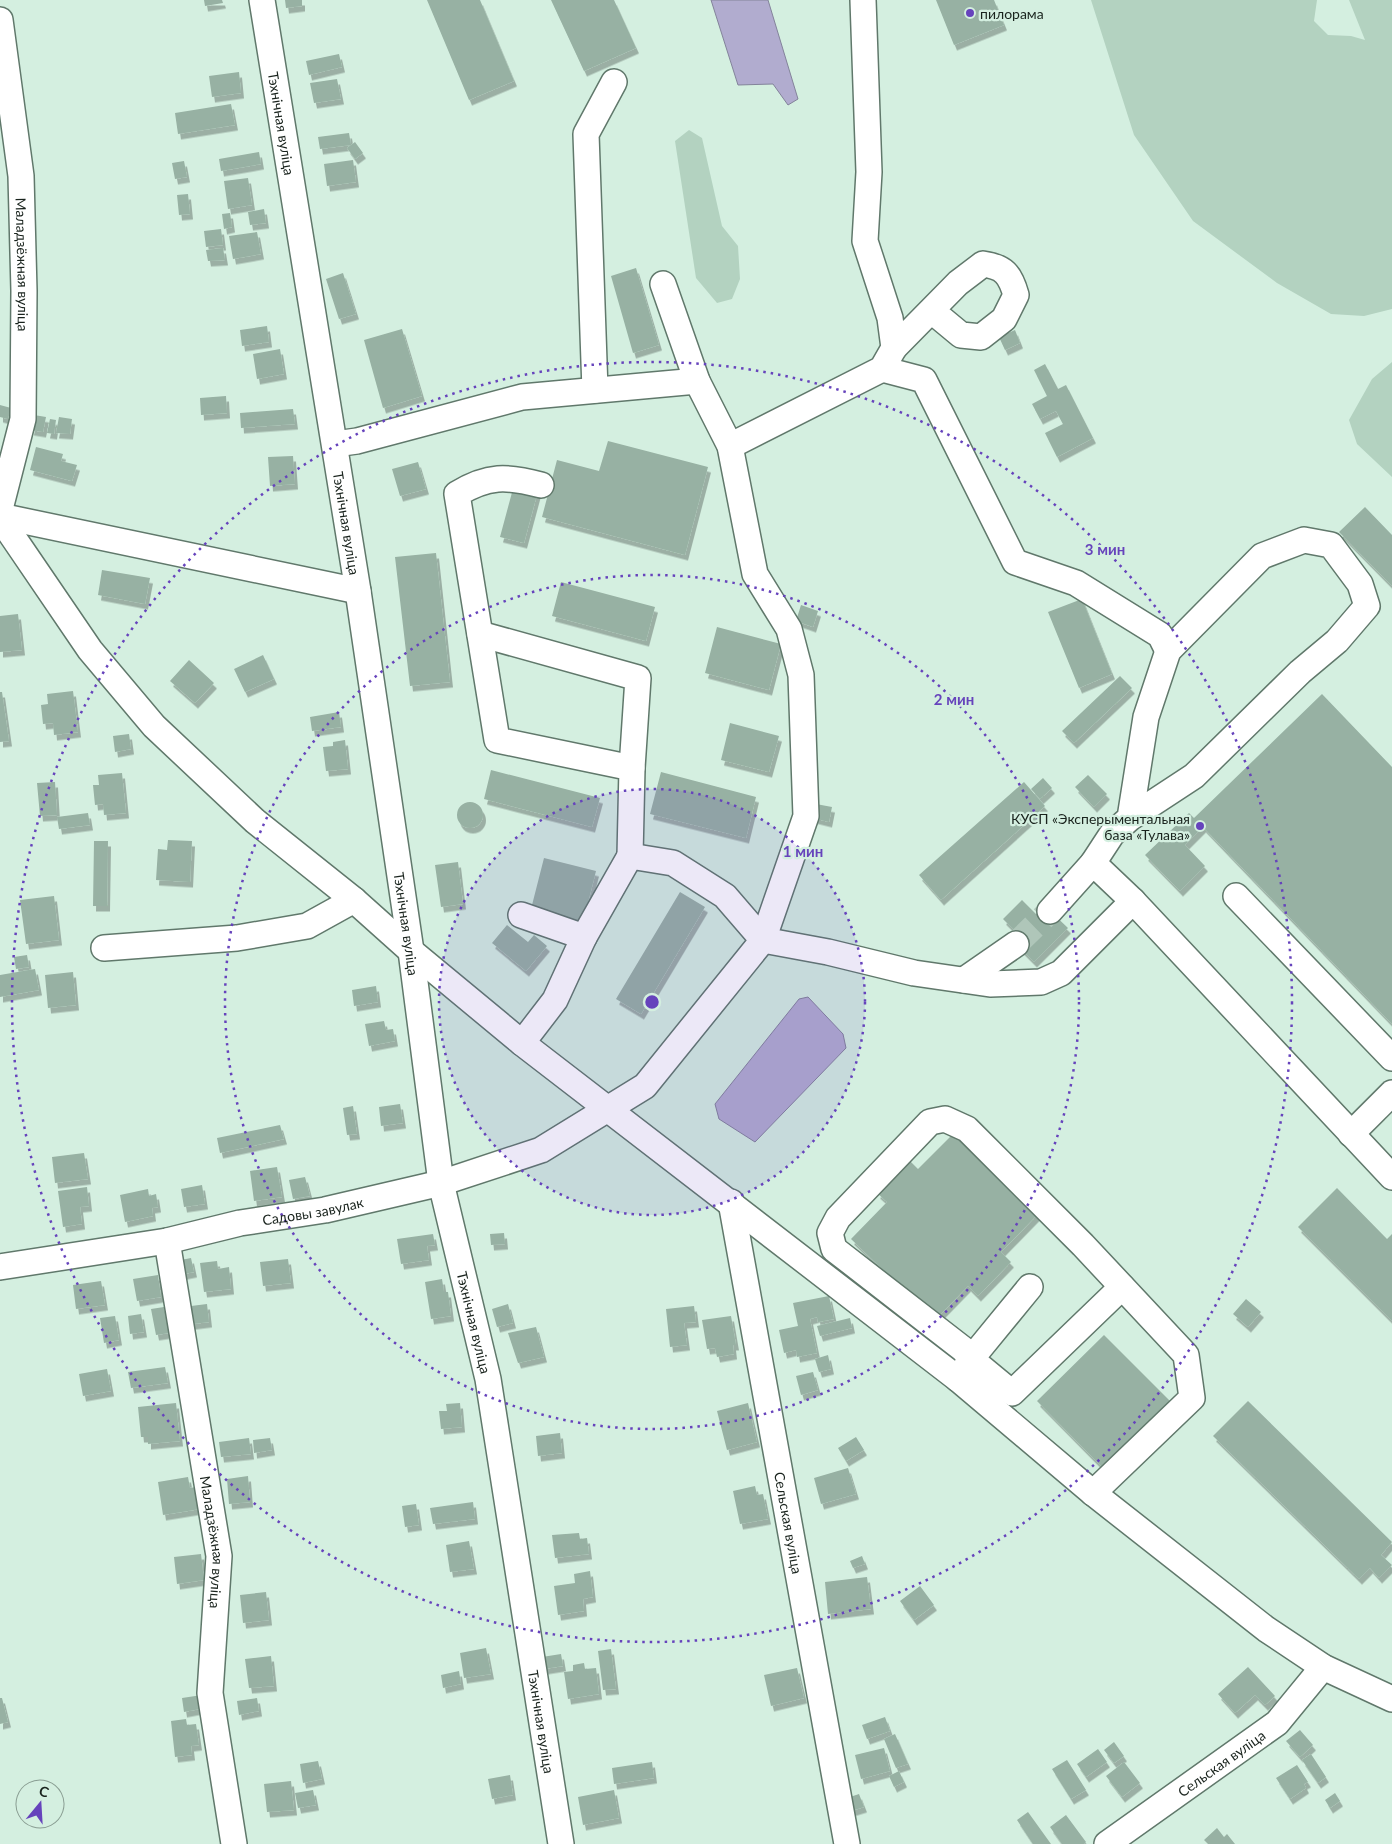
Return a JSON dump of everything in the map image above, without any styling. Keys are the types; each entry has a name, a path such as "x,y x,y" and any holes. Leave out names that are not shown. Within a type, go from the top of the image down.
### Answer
{"street":[{"name":"Тэхнічная вуліца","path":"262,0 358,591 411,951 441,1182 488,1379 561,1844"},
{"path":"863,0 869,172 865,241 890,318 894,348"},
{"name":"Маладзёжная вуліца","path":"0,20 22,176 24,291 24,419 0,508"},
{"path":"595,390 586,134 614,82"},
{"name":"Садовы завулак","path":"0,1267 168,1241 240,1223 325,1210 441,1182 541,1150 645,1086 763,940 806,816 801,675 788,629 755,574 730,446 697,381 663,284"},
{"path":"730,446 882,369 894,348 932,311"},
{"path":"882,369 924,380 1015,562 1076,583 1160,635 1168,651"},
{"path":"335,444 357,441 522,397 697,381"},
{"path":"541,485 512,478 476,482 457,494 498,740 632,768"},
{"path":"0,517 358,591"},
{"path":"0,517 90,650 154,726 255,821 354,900 411,951 522,1043 731,1202 958,1379 1093,1492 1266,1629 1323,1667 1392,1699"},
{"path":"1050,911 1093,863 1112,834 1130,818 1194,776 1300,672 1337,640 1367,606 1360,584 1331,545 1304,540 1262,556 1168,651 1146,717 1130,818"},
{"path":"480,634 638,678 632,768 630,856 584,937 555,1000 522,1043"},
{"path":"630,856 673,863 681,868 725,896 763,940 828,952 914,973 990,984 1041,982 1061,973 1133,901"},
{"path":"1093,863 1133,901 1392,1177"},
{"path":"1236,896 1392,1058"},
{"path":"104,948 237,938 307,926 354,900"},
{"path":"521,915 584,937"},
{"path":"964,980 1016,944"},
{"path":"1352,1134 1392,1093"},
{"path":"1093,1492 1192,1398 1186,1355 1122,1287 967,1129 945,1120 930,1122 838,1218 830,1233 834,1249 963,1349 971,1359 1012,1393 1122,1287"},
{"name":"Сельская вуліца","path":"731,1202 847,1844"},
{"name":"Маладзёжная вуліца","path":"168,1241 219,1556 210,1693 234,1844"},
{"path":"958,1379 971,1359 1030,1287"},
{"name":"Сельская вуліца","path":"1107,1844 1277,1724 1323,1667"}],"green space":[{"path":"1091,0 1317,0 1314,21 1328,35 1351,36 1365,40 1349,0 1392,0 1392,309 1364,316 1331,314 1277,283 1193,221 1134,135"},
{"path":"689,130 702,138 722,226 738,246 740,279 732,299 717,303 696,278 675,141"},
{"path":"1392,362 1392,477 1357,444 1349,420 1372,379"}],"shaded area":[{"path":"711,0 768,0 798,99 788,105 773,84 738,85"},
{"path":"808,997 843,1034 846,1048 755,1142 719,1119 715,1104 799,999"}],"building":[{"path":"204,0 222,0 223,3 205,6"},
{"path":"285,0 302,0 302,6 286,8"},
{"path":"427,0 480,0 514,81 469,100"},
{"path":"551,0 614,0 636,48 584,71"},
{"name":"пилорама","path":"936,0 994,0 1004,25 954,45"},
{"path":"339,54 342,67 309,75 306,61"},
{"path":"239,72 241,93 212,97 209,76"},
{"path":"337,79 341,99 314,103 310,83"},
{"path":"231,104 235,125 178,134 175,113"},
{"path":"349,133 351,145 320,149 318,137"},
{"path":"355,142 363,153 355,159 347,148"},
{"path":"259,152 261,164 221,171 219,159"},
{"path":"353,160 356,182 327,186 324,164"},
{"path":"184,161 187,177 175,179 172,163"},
{"path":"248,178 252,205 228,209 224,181"},
{"path":"188,194 190,214 179,215 177,195"},
{"path":"264,209 266,223 250,225 248,212"},
{"path":"230,213 232,227 224,229 222,214"},
{"path":"221,229 223,245 206,247 204,231"},
{"path":"257,232 261,254 233,259 229,236"},
{"path":"223,248 225,260 208,261 206,250"},
{"path":"636,268 659,345 633,353 611,276"},
{"path":"343,273 356,314 339,319 326,279"},
{"path":"267,326 269,342 242,346 240,330"},
{"path":"402,329 422,396 383,408 364,340"},
{"path":"1015,330 1020,343 1005,350 999,337"},
{"path":"280,349 284,374 257,379 253,354"},
{"path":"1045,364 1058,389 1066,385 1093,438 1057,457 1045,433 1063,424 1056,411 1040,419 1032,404 1047,396 1034,370"},
{"path":"226,396 227,413 201,415 200,398"},
{"path":"0,405 11,408 8,419 0,417"},
{"path":"293,409 295,424 241,428 240,413"},
{"path":"34,415 46,417 43,432 31,430"},
{"path":"59,417 72,419 70,434 56,433"},
{"path":"50,419 56,420 54,434 47,433"},
{"path":"608,441 708,467 685,555 542,517 557,460 599,471"},
{"path":"36,447 63,454 61,461 77,465 72,481 30,470"},
{"path":"293,456 295,484 270,486 268,457"},
{"path":"418,462 426,489 400,496 392,469"},
{"path":"514,485 538,491 524,543 500,537"},
{"path":"1365,507 1392,535 1392,586 1339,532"},
{"path":"436,553 450,682 410,686 395,557"},
{"path":"102,570 150,578 145,604 98,595"},
{"path":"561,582 655,607 646,641 552,616"},
{"path":"1082,599 1112,674 1079,688 1048,612"},
{"path":"801,605 818,611 813,627 796,621"},
{"path":"18,614 22,650 0,652 0,616"},
{"path":"717,627 781,644 769,690 705,673"},
{"path":"263,655 274,679 245,692 234,669"},
{"path":"189,660 214,683 195,703 170,681"},
{"path":"1120,676 1132,688 1074,743 1062,731"},
{"path":"73,691 78,732 54,735 53,723 43,724 41,705 48,704 47,694"},
{"path":"0,692 2,692 9,741 0,742"},
{"path":"1322,694 1392,767 1392,1024 1203,827 1185,845 1205,866 1180,891 1145,855 1189,813 1194,818"},
{"path":"339,712 341,727 312,731 310,717"},
{"path":"730,723 779,736 769,772 721,760"},
{"path":"129,734 131,749 115,752 113,736"},
{"path":"345,740 348,769 326,771 323,747 333,746 333,742"},
{"path":"491,770 600,798 592,827 484,799"},
{"path":"661,772 756,797 746,838 650,814"},
{"path":"122,773 126,813 104,815 103,804 95,805 93,785 99,785 98,775"},
{"path":"1088,775 1107,794 1094,807 1075,787"},
{"path":"1043,778 1052,788 1040,799 1031,789"},
{"path":"55,782 57,815 40,816 37,783"},
{"path":"1024,782 1045,806 941,900 919,875"},
{"path":"470,802 479,806 483,815 479,824 470,828 461,824 457,815 461,806"},
{"path":"816,804 832,807 829,822 813,818"},
{"path":"88,813 90,825 59,829 57,817"},
{"path":"168,840 192,841 190,882 156,880 158,849 167,850"},
{"path":"94,841 108,841 107,906 93,906"},
{"path":"544,858 596,871 583,922 531,909"},
{"path":"458,862 463,904 441,907 435,865"},
{"path":"680,892 705,907 641,1014 616,999"},
{"path":"54,896 59,940 26,944 20,900"},
{"path":"1022,900 1036,914 1045,906 1068,928 1034,962 1012,940 1018,934 1003,919"},
{"path":"507,925 528,942 534,935 547,946 526,971 492,943"},
{"path":"27,955 29,967 16,969 14,957"},
{"path":"35,969 39,990 0,997 0,975"},
{"path":"73,972 76,1005 48,1008 45,975"},
{"path":"376,986 378,1002 354,1006 352,990"},
{"path":"384,1021 386,1030 393,1029 395,1041 369,1046 365,1024"},
{"path":"400,1104 403,1123 381,1126 379,1107"},
{"path":"353,1106 357,1134 347,1135 343,1108"},
{"path":"280,1125 284,1139 220,1153 217,1138"},
{"path":"953,1134 1037,1215 1001,1252 1011,1262 978,1296 968,1286 935,1320 851,1239 887,1202 877,1193 909,1160 918,1169"},
{"path":"84,1153 88,1179 55,1183 52,1157"},
{"path":"277,1167 282,1197 254,1201 250,1171"},
{"path":"305,1177 310,1196 293,1199 289,1180"},
{"path":"202,1185 205,1204 184,1207 181,1189"},
{"path":"87,1187 89,1206 80,1207 82,1224 63,1227 58,1191"},
{"path":"1337,1188 1387,1239 1392,1234 1392,1321 1298,1227"},
{"path":"148,1189 149,1196 156,1194 158,1207 152,1208 153,1216 125,1222 120,1195"},
{"path":"504,1233 505,1244 491,1245 490,1234"},
{"path":"433,1234 435,1245 427,1246 429,1260 401,1264 397,1239"},
{"path":"191,1258 194,1272 184,1274 181,1260"},
{"path":"288,1259 291,1283 263,1286 260,1262"},
{"path":"217,1261 218,1269 229,1267 231,1289 204,1292 200,1263"},
{"path":"158,1275 161,1297 137,1301 133,1279"},
{"path":"442,1279 444,1292 448,1292 451,1316 431,1319 425,1282"},
{"path":"101,1281 105,1305 76,1309 73,1285"},
{"path":"829,1296 834,1319 818,1322 817,1317 810,1319 817,1353 797,1357 796,1350 784,1353 779,1330 798,1326 793,1303"},
{"path":"1246,1299 1261,1312 1248,1327 1233,1314"},
{"path":"207,1304 209,1322 185,1325 183,1307"},
{"path":"508,1304 513,1323 497,1327 492,1309"},
{"path":"694,1306 696,1322 684,1323 687,1345 670,1347 666,1309"},
{"path":"164,1307 169,1333 156,1335 151,1309"},
{"path":"141,1314 144,1332 130,1334 128,1316"},
{"path":"115,1316 119,1340 104,1343 100,1318"},
{"path":"731,1316 736,1345 733,1345 734,1354 717,1357 715,1348 707,1349 702,1320"},
{"path":"850,1318 852,1328 820,1336 817,1326"},
{"path":"536,1327 544,1357 518,1363 508,1333"},
{"path":"1104,1335 1170,1401 1103,1468 1037,1401"},
{"path":"828,1355 831,1369 819,1372 815,1359"},
{"path":"165,1367 168,1383 131,1388 128,1372"},
{"path":"107,1369 111,1391 83,1396 79,1374"},
{"path":"813,1372 818,1390 801,1395 796,1376"},
{"path":"1248,1401 1392,1542 1381,1555 1392,1565 1379,1578 1370,1568 1359,1579 1213,1436"},
{"path":"176,1403 180,1441 148,1444 148,1437 141,1437 138,1407"},
{"path":"460,1403 462,1427 441,1429 439,1411 447,1411 446,1404"},
{"path":"748,1403 757,1442 727,1450 717,1411"},
{"path":"560,1433 562,1453 538,1456 536,1436"},
{"path":"856,1437 864,1450 846,1461 838,1448"},
{"path":"249,1438 251,1454 221,1457 219,1442"},
{"path":"270,1438 272,1450 254,1453 253,1440"},
{"path":"848,1468 856,1494 821,1504 814,1478"},
{"path":"248,1476 250,1502 229,1504 227,1479"},
{"path":"188,1477 190,1488 196,1487 200,1509 163,1515 158,1482"},
{"path":"755,1486 757,1495 763,1494 768,1519 740,1524 733,1491"},
{"path":"473,1502 475,1519 433,1524 430,1508"},
{"path":"416,1504 419,1525 405,1527 402,1506"},
{"path":"579,1533 580,1539 587,1538 589,1554 555,1558 552,1535"},
{"path":"469,1541 474,1569 450,1572 446,1545"},
{"path":"201,1554 204,1580 177,1584 174,1557"},
{"path":"862,1556 865,1564 853,1568 850,1561"},
{"path":"590,1571 593,1597 583,1599 584,1611 558,1615 554,1586 575,1583 574,1574"},
{"path":"867,1577 871,1609 828,1614 825,1582"},
{"path":"920,1586 934,1605 914,1620 900,1601"},
{"path":"266,1592 269,1620 243,1623 240,1595"},
{"path":"486,1648 491,1674 464,1678 460,1653"},
{"path":"611,1649 616,1689 603,1690 598,1651"},
{"path":"561,1654 563,1666 544,1669 542,1657"},
{"path":"271,1656 274,1686 249,1688 245,1659"},
{"path":"584,1663 585,1669 596,1668 599,1694 568,1699 564,1672 573,1671 573,1665"},
{"path":"1248,1667 1275,1696 1265,1705 1255,1695 1235,1713 1218,1694"},
{"path":"797,1668 804,1698 771,1706 764,1675"},
{"path":"459,1671 461,1684 443,1688 441,1675"},
{"path":"202,1695 205,1708 184,1712 182,1698"},
{"path":"0,1698 2,1698 8,1722 0,1724"},
{"path":"257,1698 259,1711 239,1715 237,1701"},
{"path":"885,1717 890,1731 867,1739 862,1725"},
{"path":"186,1719 187,1725 196,1724 199,1745 191,1746 192,1755 175,1757 171,1721"},
{"path":"1300,1730 1313,1745 1300,1757 1286,1741"},
{"path":"895,1734 908,1764 896,1768 884,1739"},
{"path":"1114,1742 1124,1756 1114,1763 1104,1750"},
{"path":"884,1748 890,1771 861,1779 855,1755"},
{"path":"1098,1749 1107,1762 1086,1777 1077,1764"},
{"path":"1311,1754 1326,1777 1318,1783 1302,1760"},
{"path":"1067,1760 1086,1790 1071,1799 1052,1769"},
{"path":"318,1761 322,1779 303,1783 300,1764"},
{"path":"652,1762 654,1778 614,1784 612,1768"},
{"path":"1124,1762 1140,1783 1122,1797 1106,1776"},
{"path":"1297,1765 1308,1782 1304,1784 1306,1788 1290,1799 1276,1778"},
{"path":"899,1771 904,1782 894,1787 889,1776"},
{"path":"510,1775 513,1795 492,1799 488,1779"},
{"path":"291,1781 294,1810 267,1812 264,1784"},
{"path":"313,1790 316,1805 298,1808 295,1793"},
{"path":"614,1790 619,1818 583,1825 578,1797"},
{"path":"1335,1793 1340,1801 1330,1808 1325,1800"},
{"path":"859,1794 864,1807 851,1811 847,1798"},
{"path":"1028,1812 1051,1844 1033,1844 1017,1820"},
{"path":"1066,1815 1086,1842 1084,1844 1062,1844 1050,1827"},
{"path":"1217,1828 1224,1837 1227,1834 1235,1844 1208,1844 1204,1840"}],"tunnel":[{"path":"1016,944 1050,911"}],"place":[{"name":"пилорама","path":"970,13"},
{"name":"КУСП «Эксперыментальная база «Тулава»","path":"1200,826"}]}
